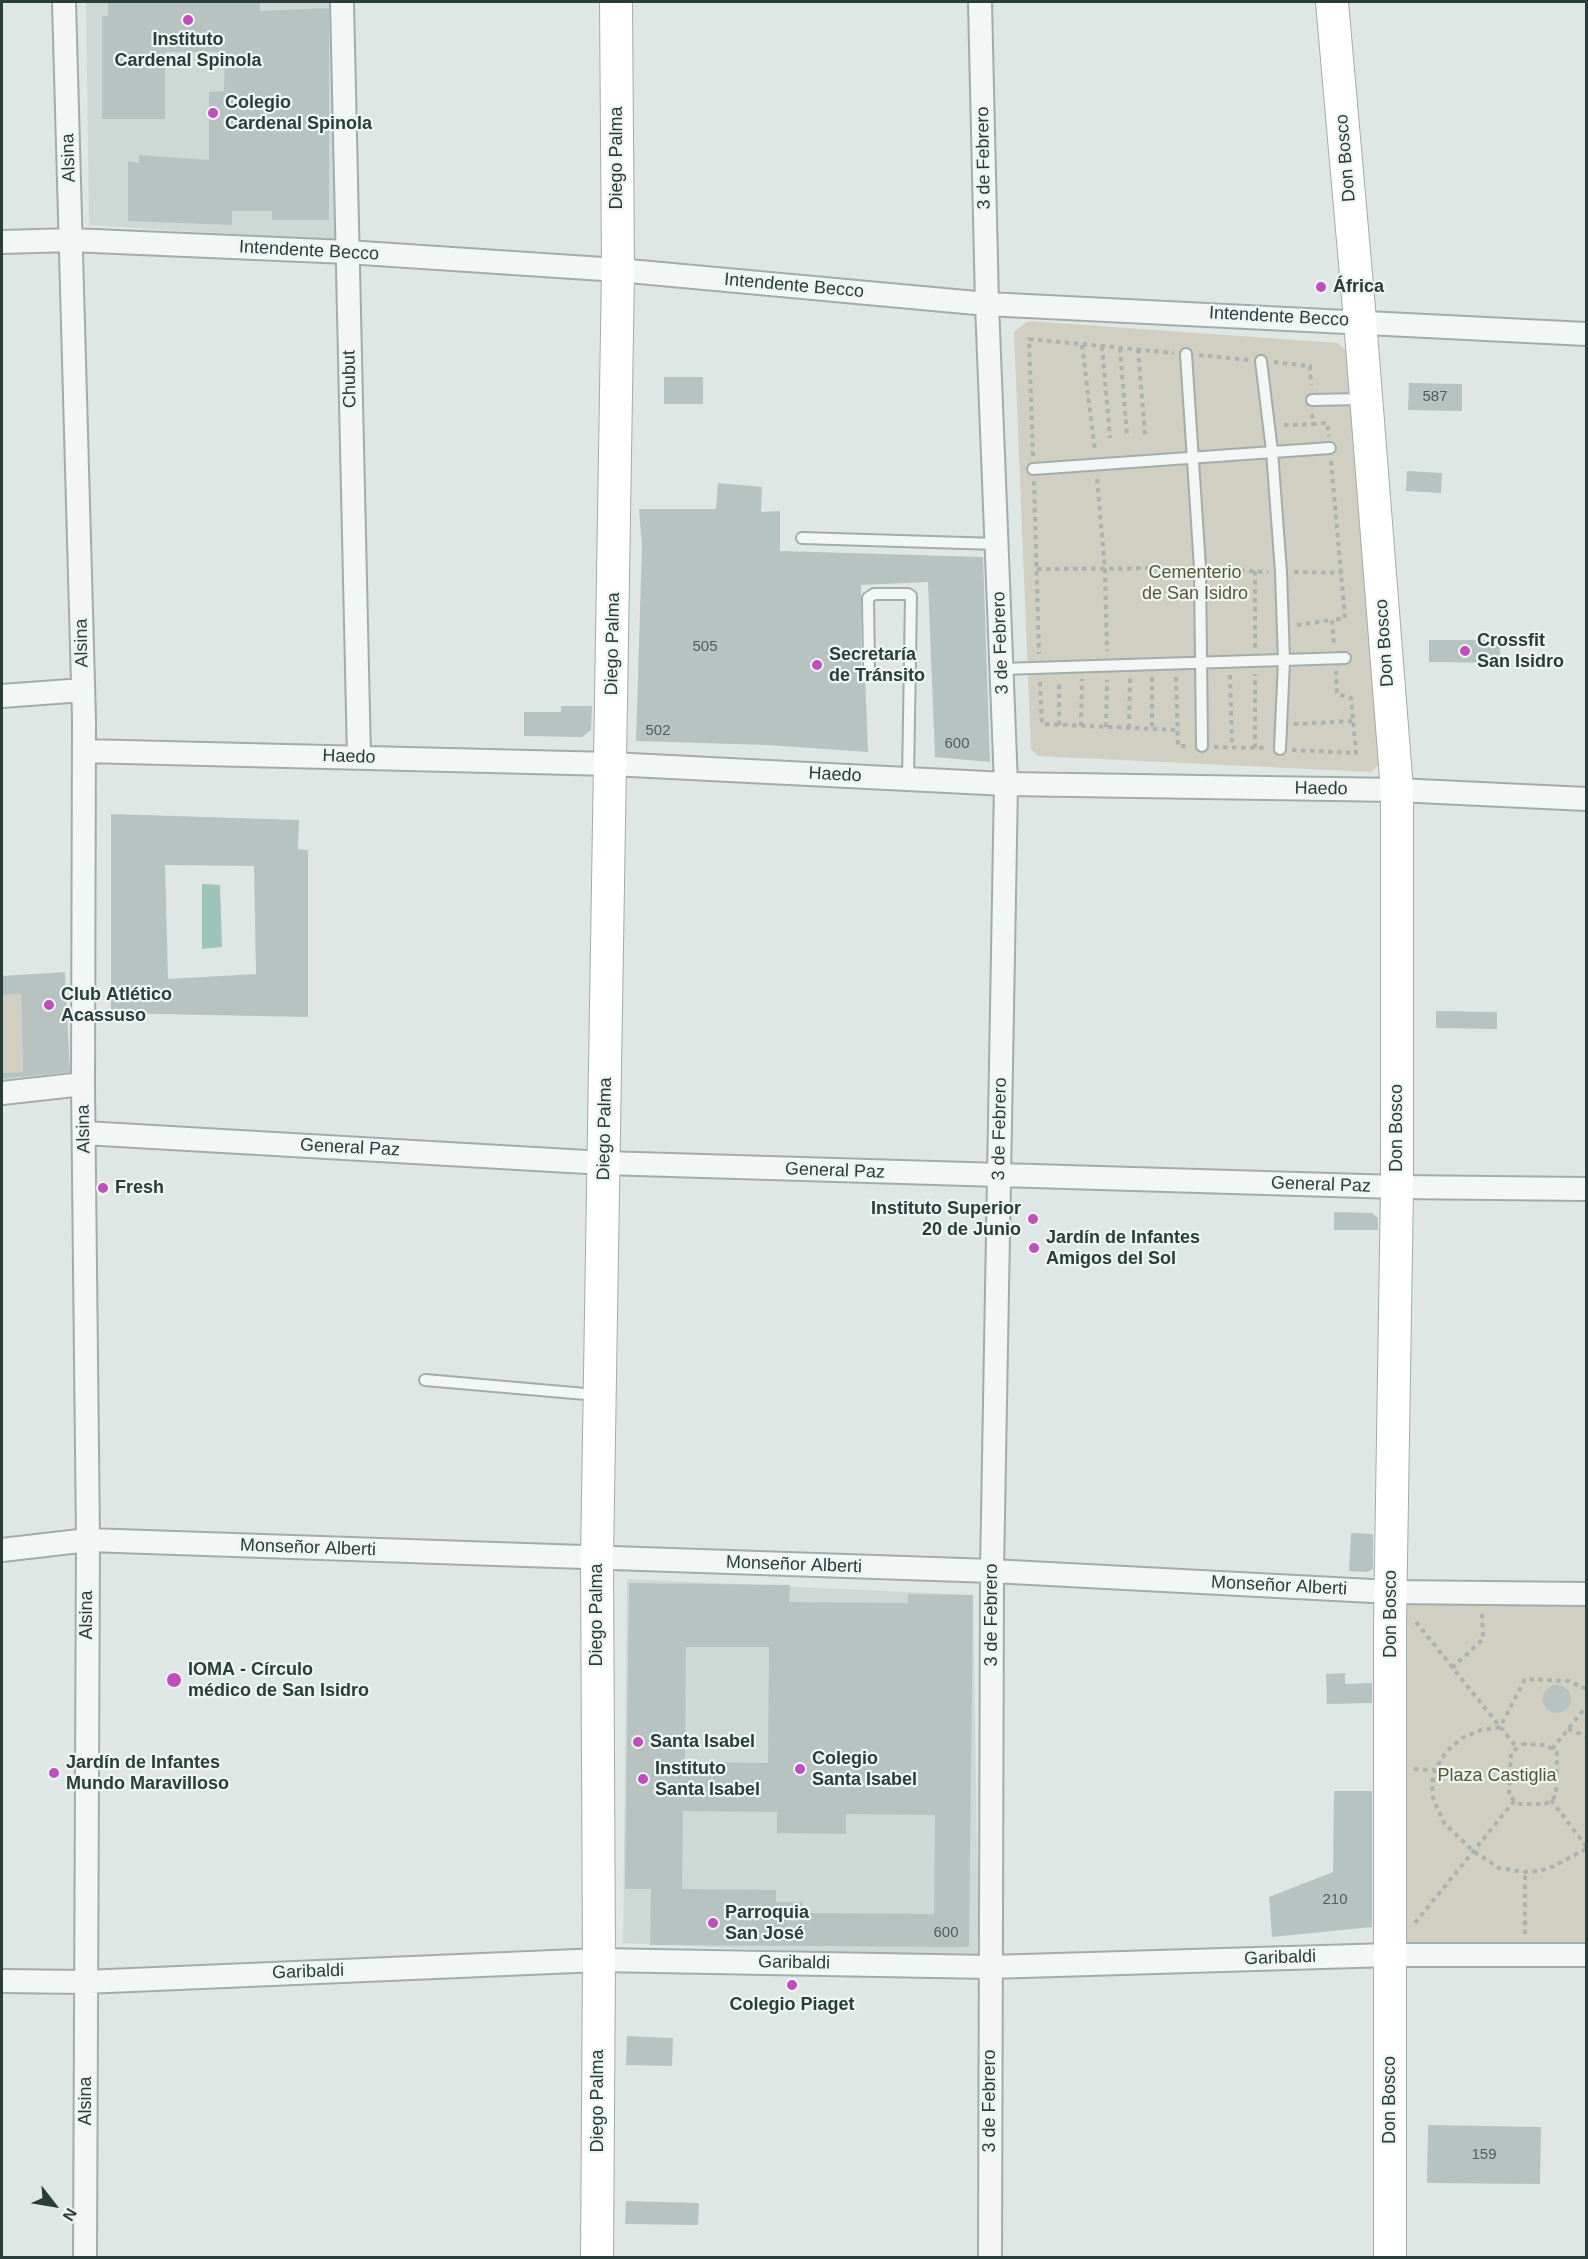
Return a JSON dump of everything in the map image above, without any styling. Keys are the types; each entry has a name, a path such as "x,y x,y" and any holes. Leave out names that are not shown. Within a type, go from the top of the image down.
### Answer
{"street":[{"name":"Alsina","path":"64,2 84,751 83,1084 88,1540 85,2258"},
{"name":"Chubut","path":"342,2 359,758"},
{"name":"Diego Palma","path":"597,2258 599,1960 597,1559 618,270 616,2"},
{"name":"3 de Febrero","path":"980,2 987,304 1006,784 992,1571 990,2258"},
{"name":"Don Bosco","path":"1332,2 1367,399 1397,790 1397,1187 1389,1955 1390,2258"},
{"name":"Intendente Becco","path":"2,242 71,240 347,252 618,270 987,304 1360,320 1587,334"},
{"path":"2,696 83,690"},
{"name":"Haedo","path":"84,751 611,764 1006,784 1397,790 1587,800"},
{"path":"2,1093 83,1084"},
{"name":"General Paz","path":"84,1133 604,1164 1397,1187 1587,1189"},
{"name":"Monseñor Alberti","path":"2,1550 88,1540 992,1571 1391,1592 1587,1593"},
{"name":"Garibaldi","path":"2,1981 85,1982 599,1960 990,1967 1389,1955 1587,1955"}],"lane":[{"path":"1186,354 1200,568 1202,746"},
{"path":"1261,361 1272,451 1283,627 1284,661 1280,749"},
{"path":"1312,400 1367,399"},
{"path":"1033,469 1330,448"},
{"path":"802,538 997,544"},
{"path":"869,668 868,598 874,594 908,594 911,596 908,779"},
{"path":"1002,669 1345,658"},
{"path":"425,1380 600,1395"}],"path":[{"path":"1082,345 1105,568 1106,727"},
{"path":"1102,346 1110,438"},
{"path":"1119,348 1127,436"},
{"path":"1138,349 1145,435"},
{"path":"1269,426 1313,424"},
{"path":"1283,627 1332,620"},
{"path":"1230,662 1232,747"},
{"path":"1152,664 1152,729"},
{"path":"1176,664 1178,746"},
{"path":"1130,665 1130,728"},
{"path":"1081,726 1083,666"},
{"path":"1059,667 1059,725"},
{"path":"1281,725 1353,721"},
{"path":"1391,1592 1517,1748"},
{"path":"1452,1668 1483,1639 1481,1593"},
{"path":"1500,1727 1525,1679 1569,1681 1587,1689"},
{"path":"1552,1749 1587,1707"},
{"path":"1500,1727 1481,1730 1462,1738 1446,1752 1435,1770 1433,1798 1444,1823 1473,1851 1499,1868 1525,1872 1552,1867 1587,1848 1551,1800"},
{"path":"1568,1729 1587,1736"},
{"path":"1522,1744 1547,1745 1557,1753 1556,1796 1545,1804 1520,1804 1509,1796 1511,1753 1517,1748 1522,1744"},
{"path":"1389,1955 1515,1800"},
{"path":"1525,1872 1525,1955"}],"shaded area":[{"name":"Colegio Cardenal Spinola","path":"86,2 338,2 340,241 89,225"},
{"path":"202,884 220,885 222,947 202,949"},
{"name":"Colegio Santa Isabel","path":"627,1579 973,1595 979,1959 623,1943"}],"green space":[{"name":"Cementerio de San Isidro","path":"1028,321 1338,343 1350,355 1380,763 1371,772 1038,756 1031,749 1014,332"},
{"path":"21,994 23,1072 2,1073 2,995"},
{"name":"Plaza Castiglia","path":"1407,1602 1586,1605 1586,1948 1407,1946"}],"building":[{"name":"Colegio Cardenal Spinola","path":"108,2 260,2 260,11 329,8 329,220 272,220 272,211 232,211 232,225 128,221 128,161 139,163 139,155 209,160 209,92 224,91 225,52 165,52 165,119 102,119 102,16 108,16"},
{"path":"664,377 703,377 703,404 664,404"},
{"path":"1409,383 1462,384 1462,411 1408,410"},
{"path":"1407,471 1442,473 1441,493 1406,491"},
{"path":"718,483 762,487 761,512 780,511 780,551 983,557 990,762 935,757 928,582 861,585 861,668 865,674 868,752 767,745 636,741 642,546 639,509 716,509"},
{"name":"Crossfit San Isidro","path":"1429,640 1500,640 1500,663 1429,662"},
{"path":"561,706 592,706 591,730 582,737 524,736 524,712 561,712"},
{"path":"111,814 299,820 298,849 308,850 308,1017 111,1013","holes":["165,865 254,866 256,974 168,979"]},
{"path":"65,972 70,1072 2,1079 2,1073 23,1072 21,994 2,995 2,976"},
{"path":"1436,1011 1497,1012 1497,1029 1436,1028"},
{"path":"1334,1212 1372,1213 1378,1218 1378,1230 1334,1230"},
{"path":"1351,1533 1373,1534 1373,1569 1367,1572 1349,1571"},
{"name":"Colegio Santa Isabel","path":"629,1583 790,1585 789,1602 908,1603 908,1594 973,1595 969,1947 650,1945 651,1889 625,1889","holes":["686,1647 769,1647 768,1763 685,1762","683,1811 777,1812 777,1833 846,1834 846,1814 935,1815 934,1914 803,1913 803,1902 776,1902 776,1890 682,1889"]},
{"path":"1345,1673 1345,1684 1372,1683 1372,1703 1327,1704 1326,1674"},
{"path":"1557,1685 1567,1689 1571,1699 1567,1709 1557,1713 1547,1709 1543,1699 1547,1689"},
{"path":"1334,1791 1372,1791 1372,1927 1272,1937 1269,1897 1333,1872"},
{"path":"627,2036 673,2038 672,2066 626,2065"},
{"path":"1428,2125 1541,2127 1540,2184 1427,2183"},
{"path":"626,2201 699,2203 698,2225 625,2224"}],"place":[{"name":"Instituto Cardenal Spinola","path":"188,20"},
{"name":"Colegio Cardenal Spinola","path":"213,113"},
{"name":"África","path":"1321,287"},
{"name":"Crossfit San Isidro","path":"1465,651"},
{"name":"Secretaría de Tránsito","path":"817,665"},
{"name":"Club Atlético Acassuso","path":"49,1005"},
{"name":"Fresh","path":"103,1188"},
{"name":"Instituto Superior 20 de Junio","path":"1033,1219"},
{"name":"Jardín de Infantes Amigos del Sol","path":"1034,1248"},
{"name":"IOMA - Círculo médico de San Isidro","path":"174,1680"},
{"name":"Santa Isabel","path":"638,1742"},
{"name":"Colegio Santa Isabel","path":"800,1769"},
{"name":"Jardín de Infantes Mundo Maravilloso","path":"54,1773"},
{"name":"Instituto Santa Isabel","path":"643,1779"},
{"name":"Parroquia San José","path":"713,1923"},
{"name":"Colegio Piaget","path":"792,1985"}]}
